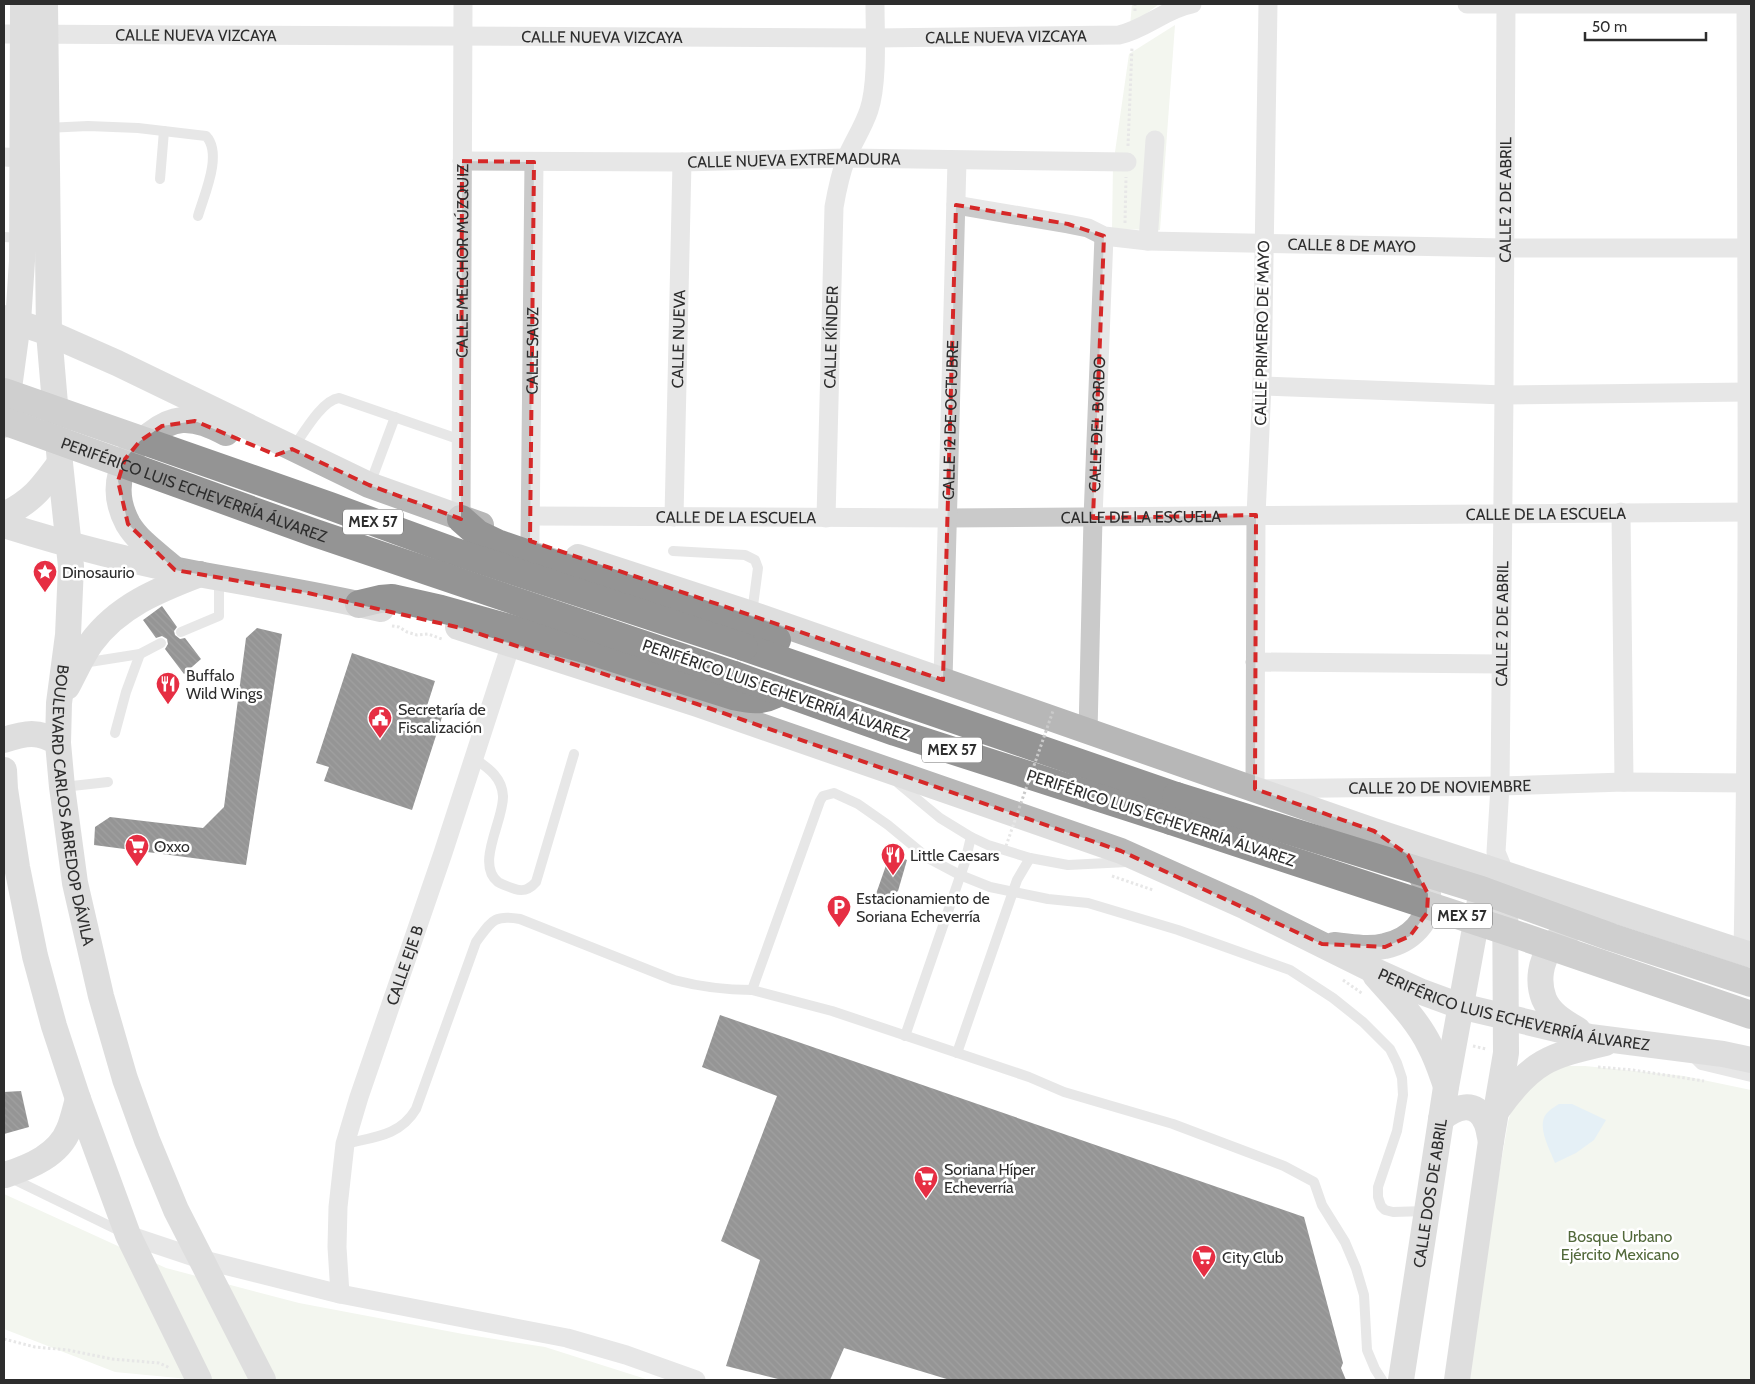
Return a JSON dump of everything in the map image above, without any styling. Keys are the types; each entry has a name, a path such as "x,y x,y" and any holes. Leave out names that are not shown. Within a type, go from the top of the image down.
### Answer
{"highway":[{"name":"PERIFÉRICO LUIS ECHEVERRÍA ÁLVAREZ","path":"4,392 450,550 744,647 872,692 1174,808 1506,931 1751,1016"},
{"name":"PERIFÉRICO LUIS ECHEVERRÍA ÁLVAREZ","path":"4,421 315,533 895,732 1481,890 1611,937 1751,983"},
{"path":"461,519 478,534 497,543 841,662 857,671 872,692"},
{"path":"359,604 392,598 441,609 584,649 733,696 752,700 769,698 782,692"}],"street":[{"path":"4,425 16,245 13,158 35,129 24,35 23,4"},
{"path":"24,35 45,4"},
{"name":"CALLE MELCHOR MÚZQUIZ","path":"461,519 463,4"},
{"name":"CALLE KÍNDER","path":"826,518 834,207 838,183 869,109 872,91 875,4"},
{"name":"CALLE NUEVA VIZCAYA","path":"24,35 463,38 875,38 1120,35 1133,32 1171,10 1192,4"},
{"name":"CALLE PRIMERO DE MAYO","path":"1255,789 1256,515 1262,386 1268,4"},
{"path":"1467,4 1751,4"},
{"name":"CALLE 2 DE ABRIL","path":"1506,4 1500,786 1496,864 1506,1016"},
{"path":"11,320 49,333 118,363 369,485 461,519 752,614 1374,831 1496,864 1660,925 1747,953 1749,512 1747,392 1749,248 1746,4"},
{"name":"BOULEVARD CARLOS ABREDOP DÁVILA","path":"35,129 49,333 60,463 70,545 70,607 59,703 58,743 75,883 100,996 125,1079 147,1140 176,1210 263,1380"},
{"path":"1148,241 1155,140"},
{"name":"CALLE NUEVA EXTREMADURA","path":"462,161 682,162 847,158 1127,162"},
{"name":"CALLE 12 DE OCTUBRE","path":"944,680 957,160"},
{"name":"CALLE SAUZ","path":"530,541 534,162"},
{"name":"CALLE NUEVA","path":"674,517 682,162"},
{"name":"CALLE 8 DE MAYO","path":"956,205 1088,228 1104,236 1148,241 1504,248 1749,248"},
{"name":"CALLE DEL BORDO","path":"1088,732 1093,518 1104,236"},
{"path":"4,291 13,278 16,245"},
{"path":"1262,386 1504,395 1747,392"},
{"path":"198,574 147,546 128,524 121,504 118,481 125,459 140,441 162,426 180,420 208,424 276,455 285,454 292,449"},
{"path":"4,516 34,497 60,463"},
{"path":"1621,512 1624,782"},
{"name":"CALLE DE LA ESCUELA","path":"531,516 1093,518 1256,515 1749,512"},
{"name":"PERIFÉRICO LUIS ECHEVERRÍA ÁLVAREZ","path":"4,524 70,545 198,574 359,604 461,628 697,704 1146,861 1246,907 1369,968 1422,992 1460,1006 1590,1038 1723,1054 1751,1060"},
{"path":"59,703 90,644 104,628 134,603 198,574"},
{"name":"CALLE EJE B","path":"340,1294 337,1247 338,1207 345,1144 358,1097 443,853 511,644"},
{"path":"1255,662 1500,664"},
{"path":"4,740 25,734 35,734 48,736 58,743"},
{"path":"4,770 5,789 17,867 35,956 54,1026 78,1099 128,1234 199,1380"},
{"name":"CALLE 20 DE NOVIEMBRE","path":"1255,789 1500,786 1624,782 1748,783"},
{"path":"1322,944 1364,948 1385,947 1410,936 1427,913 1428,894 1420,873 1408,855 1374,831"},
{"name":"CALLE 2 DE ABRIL","path":"1460,1006 1496,864"},
{"path":"1590,1038 1559,1018 1544,999 1540,976 1545,955 1558,938 1576,926 1594,923 1660,925"},
{"path":"1369,968 1424,1034 1434,1053 1446,1087"},
{"name":"CALLE DOS DE ABRIL","path":"1401,1380 1460,1006"},
{"path":"1457,1380 1491,1141 1506,1053 1506,1016"},
{"path":"1497,1109 1518,1082 1542,1062 1570,1051 1616,1041"},
{"path":"5,1175 27,1168 47,1156 61,1144 69,1130 78,1099"},
{"path":"1441,1119 1456,1108 1473,1108 1482,1115 1486,1122 1491,1141"},
{"path":"128,1234 200,1259 340,1294 567,1338 626,1355 696,1380"}],"lane":[{"path":"35,129 98,127 206,136 211,142 214,158 198,216"},
{"path":"160,178 164,131"},
{"path":"292,449 324,406 333,399 339,398 461,440"},
{"path":"369,485 395,418"},
{"path":"673,551 745,555 756,560 758,568 752,614"},
{"path":"181,632 219,616 198,574"},
{"path":"80,663 140,654 161,644"},
{"path":"115,733 126,692 140,654"},
{"path":"474,758 494,773 499,781 503,796 501,813 488,863 490,871 495,880 501,884 525,890 536,882 574,754"},
{"path":"879,767 940,818 988,845 1030,858 1068,865 1146,861"},
{"path":"62,787 108,782"},
{"path":"752,990 820,801 823,796 834,793 858,804 928,858 960,875 990,887 1048,899 1088,903 1178,930 1290,970 1333,998 1363,1022 1390,1049 1402,1078 1403,1095 1397,1131 1378,1188 1380,1206 1393,1212 1427,1211"},
{"path":"905,1036 960,875 971,837"},
{"path":"957,1053 1013,892 1019,876 1030,858"},
{"path":"345,1144 384,1135 397,1130 409,1120 416,1109 476,942 494,920 505,916 520,918 674,980 724,990 752,990 832,1012 1029,1077 1064,1092 1173,1124 1284,1166 1314,1182 1322,1205 1345,1242 1356,1268 1364,1295 1367,1350 1375,1370 1382,1380"},
{"path":"1692,1050 1696,1060 1701,1065 1751,1077"},
{"path":"5,1175 128,1234"}],"path":[{"path":"1124,239 1135,4"},
{"path":"1006,846 1053,711"},
{"path":"4,1339 36,1347 68,1350 112,1359 159,1363 173,1370"}],"highlighted area":[{"path":"462,161 534,162 530,541 943,680 956,205 1068,224 1104,236 1093,518 1256,515 1255,789 1374,831 1408,855 1428,894 1427,913 1410,936 1385,947 1322,944 1121,851 697,704 461,628 308,593 175,570 128,524 118,481 125,459 140,441 162,426 195,421 276,455 292,449 369,485 461,519"}],"green space":[{"path":"1132,4 1159,4 1130,26"},
{"path":"1175,25 1160,230 1112,229 1113,166 1129,54"},
{"name":"Bosque Urbano Ejército Mexicano","path":"1558,1066 1585,1066 1684,1076 1751,1090 1751,1380 1464,1380 1508,1122 1514,1100"},
{"path":"4,1194 166,1268 299,1303 463,1334 545,1347 649,1380 199,1380 115,1372 4,1329"}],"water":[{"path":"1559,1104 1572,1104 1606,1120 1594,1140 1576,1153 1555,1163 1547,1144 1543,1122 1549,1111"}],"building":[{"path":"162,606 177,627 174,631 175,635 180,639 185,638 201,659 184,674 165,649 168,644 167,639 162,636 156,638 143,620"},
{"path":"257,628 282,634 246,865 94,845 95,827 110,817 203,828 224,807 246,638"},
{"name":"Secretaría de Fiscalización","path":"352,653 435,681 426,709 443,714 412,810 324,781 329,767 316,763"},
{"name":"Little Caesars","path":"890,854 907,860 898,891 888,898 876,894"},
{"name":"Soriana Híper Echeverría","path":"720,1015 1304,1217 1343,1363 1341,1368 1346,1380 950,1380 844,1348 830,1380 782,1380 726,1366 760,1260 721,1241 777,1096 702,1067"},
{"path":"21,1091 29,1127 4,1134 4,1092"}],"place":[{"name":"Dinosaurio","path":"45,593"},
{"name":"Buffalo Wild Wings","path":"168,705"},
{"name":"Secretaría de Fiscalización","path":"380,739"},
{"name":"Oxxo","path":"137,867"},
{"name":"Little Caesars","path":"893,876"},
{"name":"Estacionamiento de Soriana Echeverría","path":"839,928"},
{"name":"Soriana Híper Echeverría","path":"926,1199"},
{"name":"City Club","path":"1204,1278"}]}
